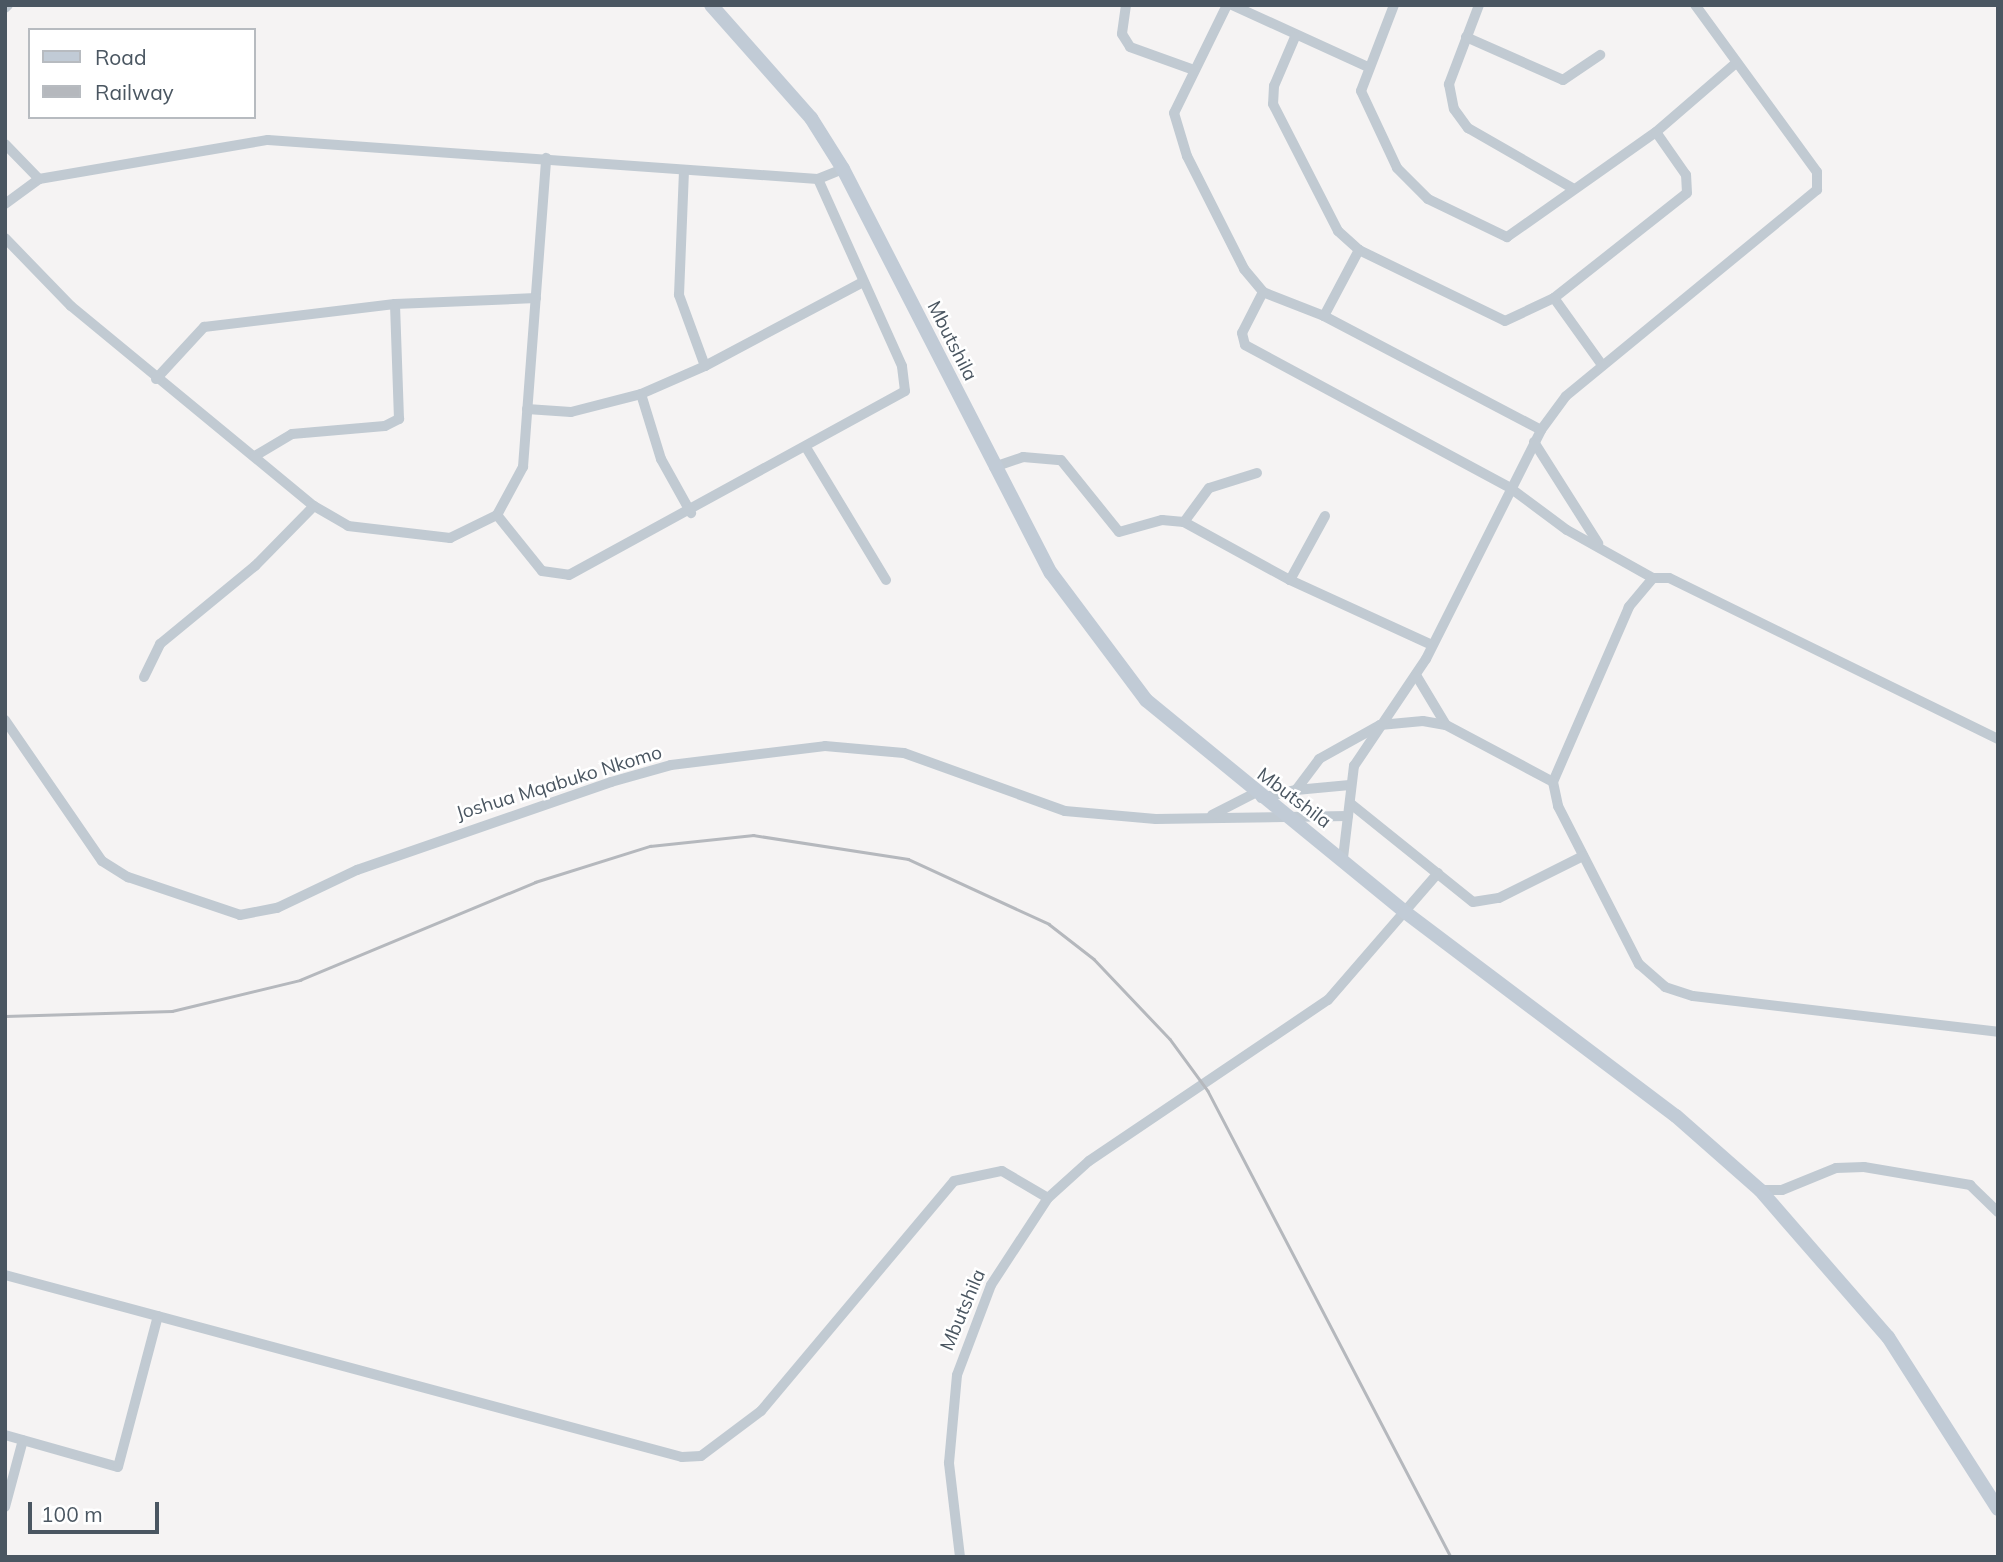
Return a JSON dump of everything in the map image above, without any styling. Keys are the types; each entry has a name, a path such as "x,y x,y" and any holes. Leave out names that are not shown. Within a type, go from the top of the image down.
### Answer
{"street":[{"name":"Mbutshila","path":"711,5 811,118 843,169 994,467 1083,623 1146,701 1258,795 1343,858 1405,912 1328,1000 1089,1161 1048,1198 991,1284 957,1374 949,1463 960,1557"},
{"path":"1126,5 1122,34 1130,47 1194,70"},
{"path":"1366,66 1295,37 1229,5 1174,113 1176,129 1244,269 1264,292 1324,316 1541,430"},
{"path":"1394,5 1366,66 1361,90 1397,168 1428,200 1507,237 1656,132 1736,63"},
{"path":"1479,5 1450,84 1460,120 1574,189"},
{"path":"1343,858 1351,804 1350,785 1380,725 1416,675 1509,487 1541,430 1566,396 1817,190 1816,172 1695,5"},
{"path":"1295,37 1274,86 1273,104 1338,231 1359,250 1505,321 1554,298 1687,194 1686,175 1656,132"},
{"path":"1466,37 1563,80 1600,55"},
{"path":"5,204 39,179 268,140 818,178 843,169"},
{"path":"5,144 39,179"},
{"path":"5,238 71,306 156,379 314,506 348,526 416,538 450,538 497,515 523,467 546,158"},
{"path":"18,193 24,164"},
{"path":"684,170 679,295 705,366"},
{"path":"497,515 542,571 559,578 691,513 905,391 902,366 818,178"},
{"path":"1324,316 1359,250"},
{"path":"527,409 571,412 641,394 705,366 863,282"},
{"path":"1264,292 1242,333 1245,345 1509,487 1550,520 1598,544 1653,578 1669,578 1998,739"},
{"path":"1554,298 1602,365"},
{"path":"156,379 204,327 395,303 536,299"},
{"path":"255,457 292,434 385,426 399,419 395,303"},
{"path":"641,394 661,459 691,513"},
{"path":"1534,442 1598,544"},
{"path":"807,449 886,580"},
{"path":"994,467 1023,457 1061,460 1119,532 1162,520 1184,522 1290,580 1430,644"},
{"path":"1184,522 1209,488 1258,473"},
{"path":"144,677 159,644 255,566 314,506"},
{"path":"1290,580 1325,516"},
{"path":"1653,578 1629,607 1553,782 1558,806 1640,964 1665,987 1693,996 1998,1032"},
{"path":"1416,675 1446,725"},
{"name":"Joshua Mqabuko Nkomo","path":"5,720 102,861 128,877 240,915 277,908 357,870 513,813 671,765 736,754 866,747 904,753 1065,811 1156,819 1211,815 1289,819 1348,817"},
{"path":"1296,790 1319,759 1380,725 1446,725 1553,782"},
{"path":"1211,815 1258,795 1350,785"},
{"path":"1351,804 1465,897 1485,903 1583,856"},
{"path":"1438,873 1405,912 1676,1116 1760,1190 1888,1336 1998,1509"},
{"path":"1760,1190 1782,1190 1836,1168 1864,1167 1970,1185 1998,1212"},
{"path":"5,1275 682,1457 701,1457 761,1411 954,1181 1002,1171 1048,1198"},
{"path":"5,1435 118,1467 158,1316"},
{"path":"5,1507 23,1440"}],"railway":[{"path":"5,1016 172,1011 300,980 535,882 650,846 753,835 908,859 1049,924 1094,959 1170,1039 1208,1091 1451,1557"}]}
